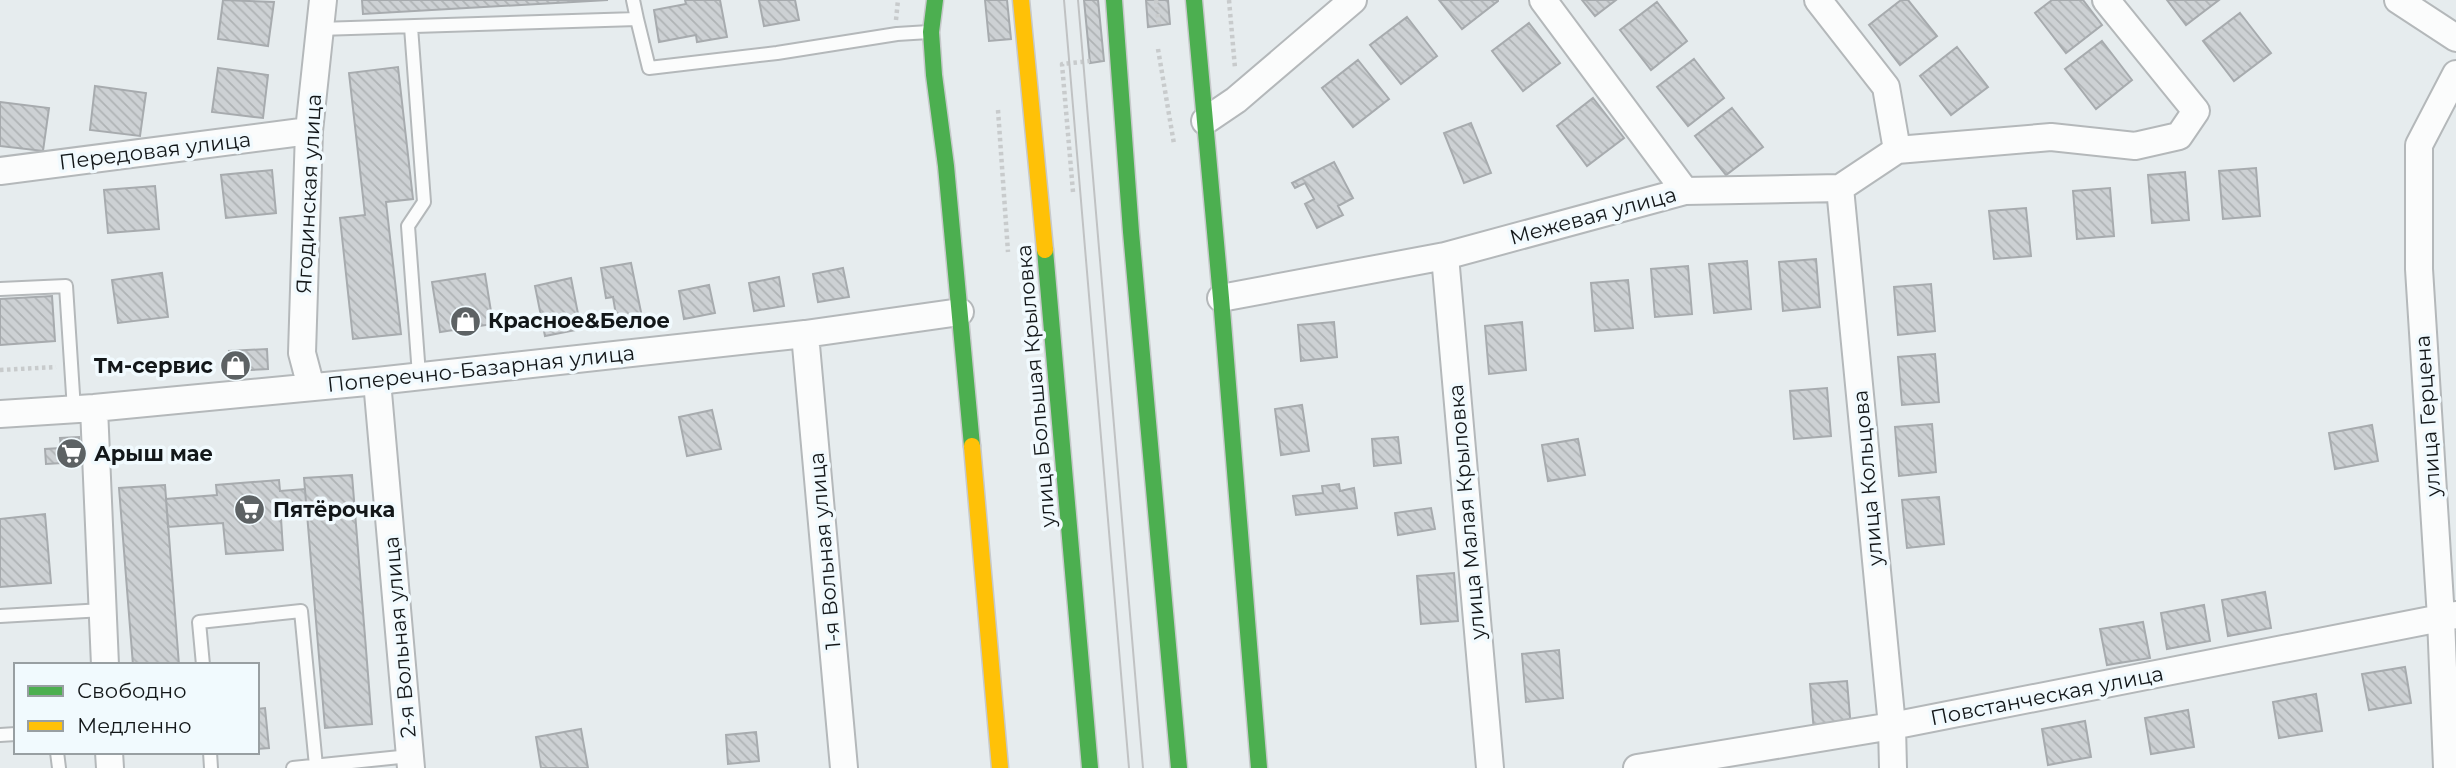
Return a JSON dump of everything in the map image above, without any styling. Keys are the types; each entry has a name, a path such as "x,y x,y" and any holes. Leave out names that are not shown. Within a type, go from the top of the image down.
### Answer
{"main road":[{"path":"935,0 931,32 960,312 1000,768"},
{"name":"улица Большая Крыловка","path":"1021,0 1063,438 1090,768"},
{"path":"1114,0 1131,232 1179,768"},
{"path":"1194,0 1259,768"}],"street":[{"name":"Ягодинская улица","path":"311,387 302,353 309,131 323,0"},
{"path":"1205,121 1236,100 1353,0"},
{"path":"1543,0 1685,191"},
{"path":"1818,0 1885,87 1897,150"},
{"path":"1840,188 1897,150 2051,137 2135,146 2179,136 2196,111 2106,0"},
{"path":"2398,0 2456,38"},
{"name":"улица Герцена","path":"2447,768 2448,617 2419,269 2419,145 2456,74"},
{"name":"Передовая улица","path":"0,172 309,131"},
{"name":"Межевая улица","path":"1221,298 1445,256 1685,191 1840,188"},
{"name":"улица Кольцова","path":"1840,188 1892,726 1893,768"},
{"name":"улица Малая Крыловка","path":"1445,256 1490,768"},
{"name":"Поперечно-Базарная улица","path":"0,414 84,409 377,381 805,334 960,312"},
{"name":"1-я Вольная улица","path":"805,334 844,768"},
{"name":"2-я Вольная улица","path":"377,381 411,762"},
{"path":"84,409 103,610 105,663"},
{"name":"Повстанческая улица","path":"1637,768 1892,726 2448,617"}],"lane":[{"path":"632,0 649,68 777,53 897,34 931,32"},
{"path":"319,29 637,19"},
{"path":"411,27 424,202 408,226 419,376"},
{"path":"0,289 66,286 71,366 84,409"},
{"path":"0,616 103,610"},
{"path":"203,663 199,622 301,611 316,766"},
{"path":"293,768 411,762"}],"path":[{"path":"1156,0 1159,25"},
{"path":"1073,192 1062,64 1096,60"},
{"path":"998,99 1008,252"},
{"path":"0,370 71,366"}],"building":[{"path":"223,0 274,2 268,46 218,39"},
{"path":"362,0 608,0 363,14"},
{"path":"685,0 720,0 727,37 697,42 696,35 659,42 654,10 686,4"},
{"path":"759,0 795,0 799,20 764,26"},
{"path":"985,0 1007,0 1011,39 989,41"},
{"path":"1084,0 1098,0 1104,61 1090,63"},
{"path":"1146,0 1168,0 1170,24 1148,27"},
{"path":"1439,0 1498,0 1498,1 1462,29"},
{"path":"1582,0 1616,0 1595,16"},
{"path":"1901,0 1908,0 1937,36 1900,65 1869,25"},
{"path":"2052,0 2083,0 2102,25 2066,53 2035,13"},
{"path":"2167,0 2219,0 2186,25"},
{"path":"1657,2 1687,41 1651,70 1620,30"},
{"path":"2240,13 2271,53 2234,81 2203,41"},
{"path":"1407,17 1437,56 1401,84 1370,45"},
{"path":"1529,23 1560,63 1523,91 1492,51"},
{"path":"2102,41 2132,80 2096,109 2065,69"},
{"path":"1957,47 1988,87 1951,115 1920,76"},
{"path":"1694,59 1724,98 1688,126 1657,87"},
{"path":"1358,60 1389,99 1353,127 1322,88"},
{"path":"398,67 413,199 386,202 401,334 353,339 340,218 365,215 349,73"},
{"path":"218,68 268,75 263,118 212,112"},
{"path":"95,86 146,93 140,136 90,130"},
{"path":"1593,98 1624,138 1587,166 1557,126"},
{"path":"0,102 49,108 43,151 0,146"},
{"path":"1732,108 1763,147 1726,175 1695,136"},
{"path":"1471,123 1491,173 1464,183 1444,133"},
{"path":"1334,162 1353,198 1338,206 1343,215 1317,228 1305,204 1314,199 1305,183 1295,188 1292,183"},
{"path":"2256,168 2260,216 2223,219 2219,171"},
{"path":"272,170 276,213 226,218 221,175"},
{"path":"2185,172 2189,220 2152,223 2148,175"},
{"path":"155,186 159,229 108,233 104,190"},
{"path":"2110,188 2114,236 2077,239 2073,191"},
{"path":"2026,208 2031,256 1994,259 1989,211"},
{"path":"1816,259 1820,307 1783,311 1779,262"},
{"path":"1747,261 1751,309 1714,313 1709,264"},
{"path":"631,263 643,322 618,327 613,297 606,298 601,268"},
{"path":"1688,266 1692,314 1655,317 1651,269"},
{"path":"843,268 849,297 818,302 813,274"},
{"path":"162,273 168,317 118,323 112,280"},
{"path":"485,274 493,324 440,332 432,282"},
{"path":"779,277 784,306 754,311 749,283"},
{"path":"571,278 581,329 545,336 535,286"},
{"path":"1628,280 1633,328 1595,331 1591,283"},
{"path":"1931,284 1935,331 1898,335 1894,287"},
{"path":"709,285 715,313 684,319 679,291"},
{"path":"52,296 55,341 0,345 0,299"},
{"path":"1334,322 1337,357 1301,361 1298,325"},
{"path":"1522,322 1526,370 1489,374 1485,326"},
{"path":"267,349 268,369 231,371 229,351"},
{"path":"1935,354 1939,402 1902,405 1898,357"},
{"path":"1827,388 1831,436 1794,439 1790,391"},
{"path":"1302,405 1309,451 1281,455 1275,409"},
{"path":"712,410 721,449 687,456 679,417"},
{"path":"1932,424 1936,472 1899,476 1895,427"},
{"path":"2372,425 2378,461 2335,469 2329,433"},
{"path":"79,437 80,462 46,464 45,449 61,448 60,438"},
{"path":"1398,437 1401,463 1374,466 1372,439"},
{"path":"1578,439 1585,475 1548,481 1542,445"},
{"path":"352,475 372,724 325,728 304,478"},
{"path":"279,480 280,491 305,489 307,516 281,518 283,550 226,554 223,523 168,527 166,499 217,495 216,485"},
{"path":"1339,484 1340,491 1354,488 1357,508 1296,515 1293,496 1323,493 1322,486"},
{"path":"165,485 179,663 133,663 119,488"},
{"path":"1939,497 1944,544 1907,548 1902,500"},
{"path":"1431,508 1435,529 1398,535 1395,513"},
{"path":"45,514 51,583 0,587 0,519"},
{"path":"1454,573 1458,621 1421,624 1417,576"},
{"path":"2265,592 2271,628 2228,636 2222,600"},
{"path":"2204,605 2210,641 2167,649 2161,613"},
{"path":"2143,622 2150,658 2107,665 2100,629"},
{"path":"1559,650 1563,698 1526,702 1522,654"},
{"path":"2405,667 2411,703 2369,710 2362,674"},
{"path":"1847,681 1851,729 1814,732 1810,684"},
{"path":"2316,694 2322,731 2279,738 2273,702"},
{"path":"265,708 269,748 259,749 259,709"},
{"path":"2188,710 2194,747 2151,754 2145,718"},
{"path":"2085,721 2091,757 2048,765 2042,729"},
{"path":"581,729 588,768 541,768 536,737"},
{"path":"756,732 759,761 728,764 726,735"}],"tram line":[{"path":"1064,0 1129,768"},
{"path":"1078,0 1143,768"}],"traffic: fast":[{"path":"935,0 931,32 934,75 946,166 972,446"},
{"path":"1114,0 1131,232 1179,768"},
{"path":"1194,0 1259,768"},
{"path":"1045,250 1090,768"}],"traffic: slow":[{"path":"1021,0 1045,250"},
{"path":"972,446 1000,768"}],"place":[{"name":"Красное&Белое","path":"465,321"},
{"name":"Тм-сервис","path":"236,366"},
{"name":"Арыш мае","path":"71,454"},
{"name":"Пятёрочка","path":"250,510"}]}
